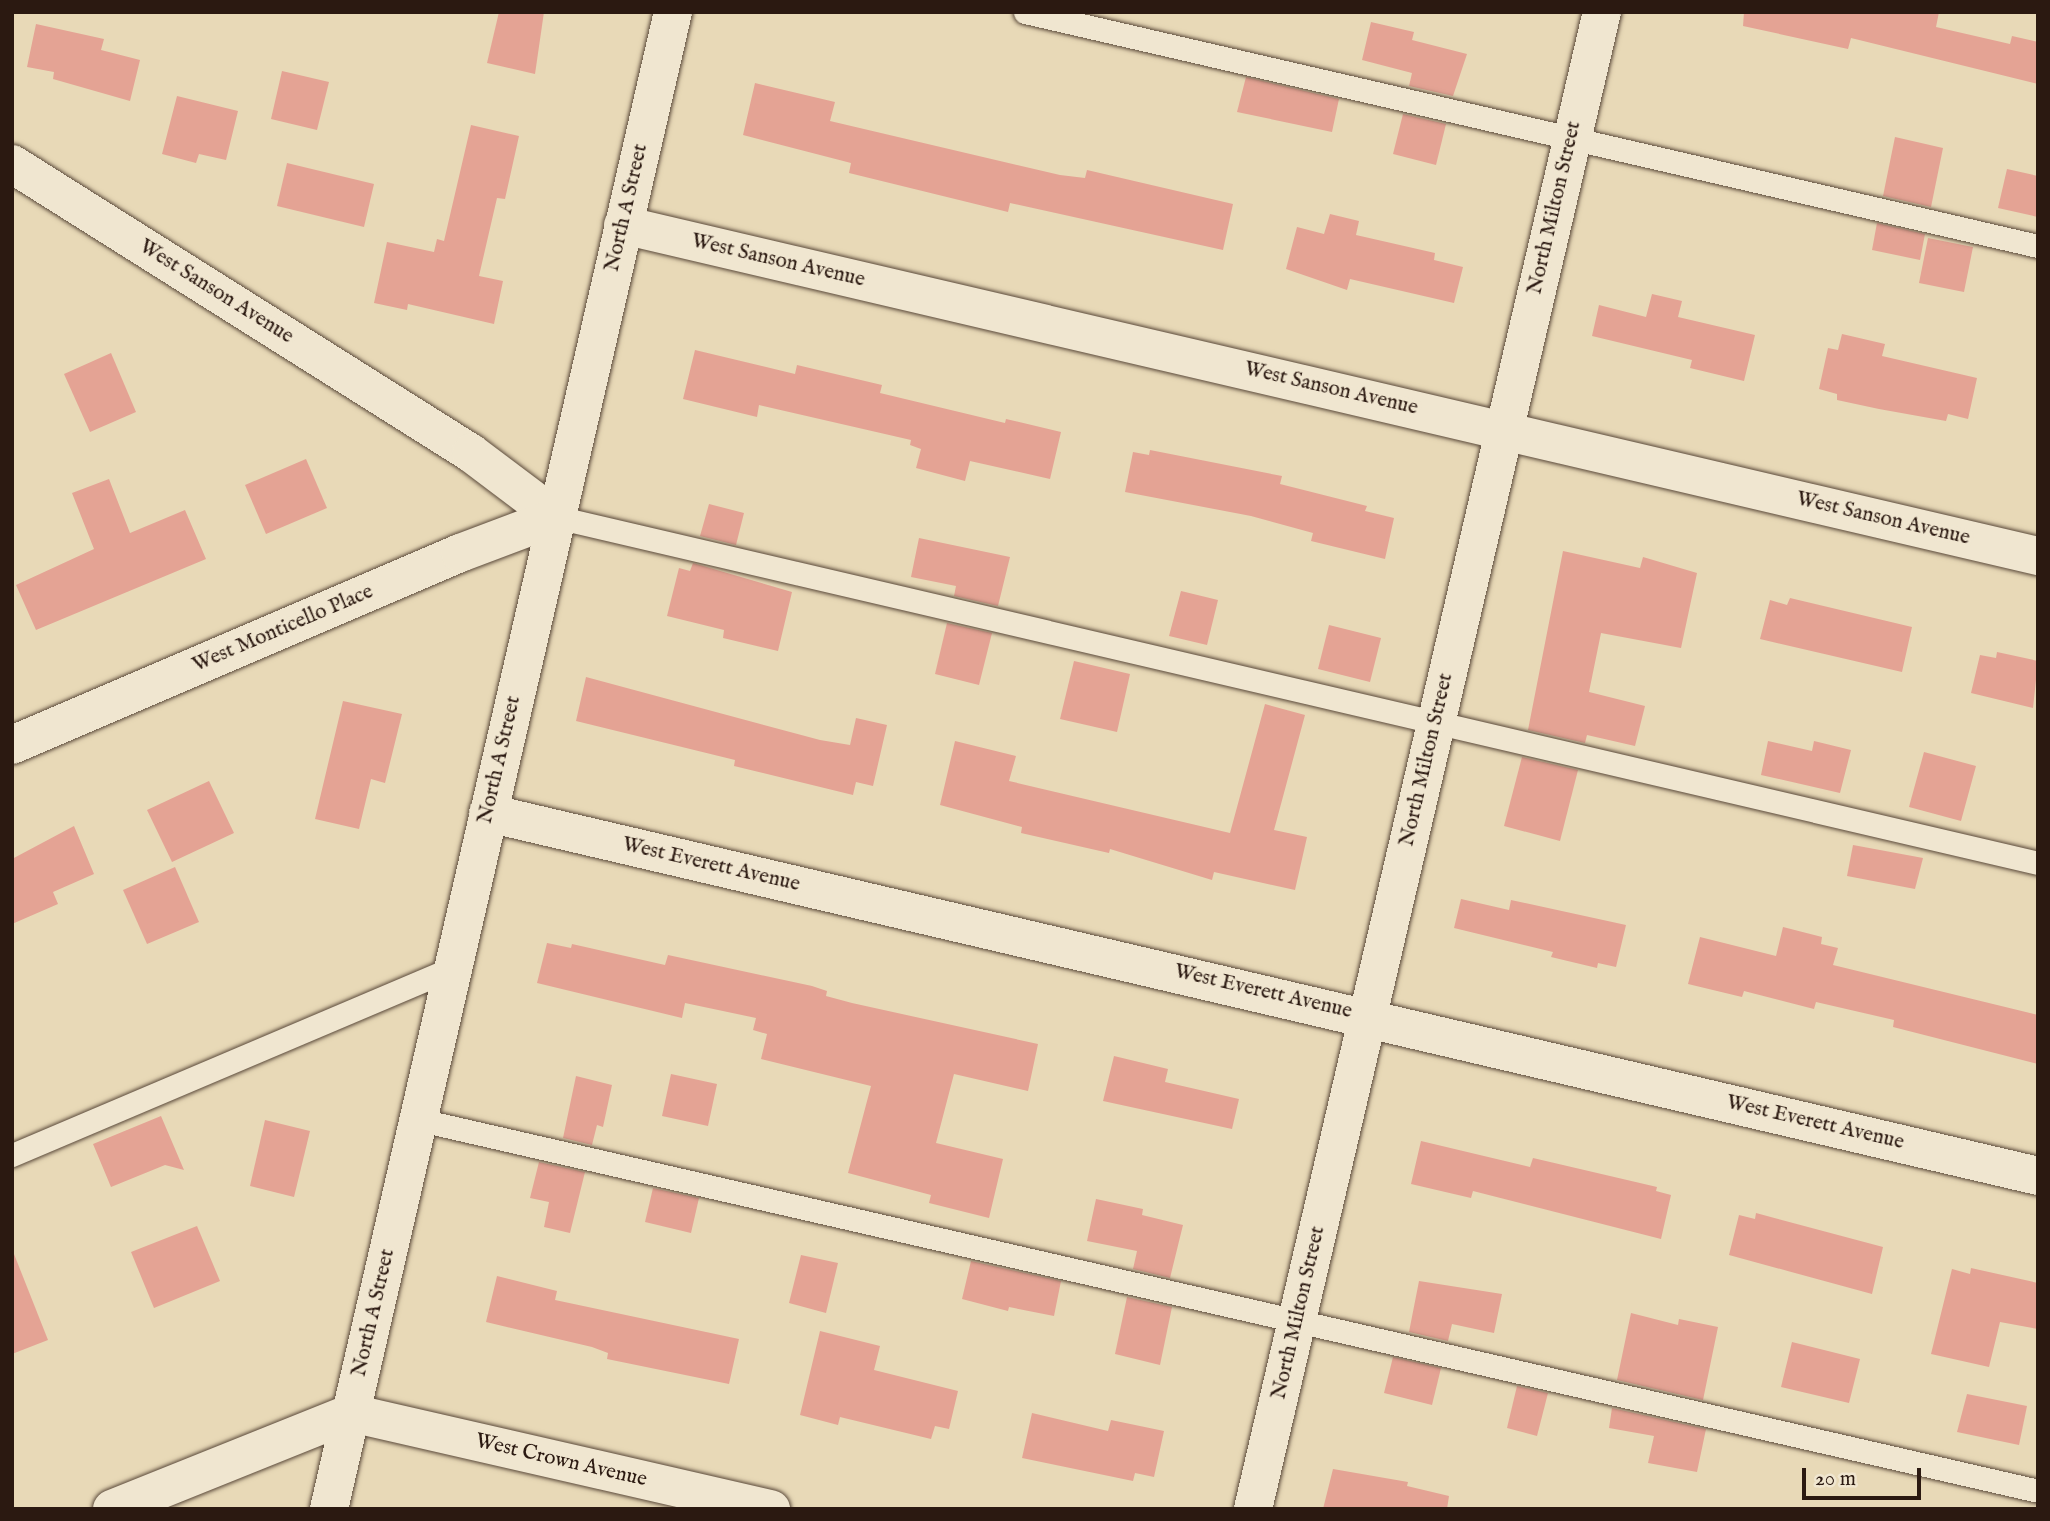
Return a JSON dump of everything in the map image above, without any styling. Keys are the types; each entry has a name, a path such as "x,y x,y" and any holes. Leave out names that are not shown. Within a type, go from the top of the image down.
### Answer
{"street":[{"name":"North A Street","path":"329,1509 673,12"},
{"name":"North Milton Street","path":"1253,1509 1602,12"},
{"name":"West Sanson Avenue","path":"12,164 471,453 556,517"},
{"name":"West Sanson Avenue","path":"623,225 1503,428 2038,556"},
{"name":"West Monticello Place","path":"12,745 447,558 556,517"},
{"name":"West Everett Avenue","path":"488,813 1367,1016 2038,1176"},
{"path":"112,1509 351,1413"},
{"name":"West Crown Avenue","path":"351,1413 771,1509"}],"lane":[{"path":"1025,12 2038,246"},
{"path":"556,517 2038,863"},
{"path":"12,1155 453,968"},
{"path":"420,1121 1298,1318 2038,1491"}],"building":[{"path":"499,12 544,12 535,74 487,63"},
{"path":"1744,12 1939,12 1936,27 2010,44 2012,36 2038,42 2038,84 1851,38 1848,49 1743,26"},
{"path":"1371,22 1414,32 1412,40 1467,54 1453,96 1409,86 1412,73 1362,60"},
{"path":"36,24 104,39 101,50 140,60 130,101 53,79 54,72 27,67"},
{"path":"282,71 329,82 317,130 271,119"},
{"path":"1246,77 1339,99 1332,132 1237,112"},
{"path":"755,83 835,102 830,121 1060,175 1085,178 1087,170 1233,204 1223,250 1010,203 1008,212 849,173 851,163 743,135"},
{"path":"177,96 238,111 226,160 199,154 196,163 162,154"},
{"path":"1403,114 1446,124 1436,165 1393,154"},
{"path":"471,125 519,136 505,199 497,198 479,276 503,281 494,324 408,304 407,310 374,303 387,242 434,252 437,239 444,241"},
{"path":"1895,137 1943,148 1931,207 1883,196"},
{"path":"287,163 374,184 364,227 277,206"},
{"path":"2007,169 2038,176 2038,217 1998,208"},
{"path":"1330,214 1359,221 1356,235 1435,253 1434,260 1463,267 1454,303 1350,279 1347,290 1286,269 1297,227 1324,234"},
{"path":"1877,223 1925,234 1920,260 1872,250"},
{"path":"1928,238 1973,247 1964,292 1919,283"},
{"path":"1652,294 1682,301 1678,317 1755,335 1744,381 1690,368 1692,360 1592,336 1599,305 1646,317"},
{"path":"1842,334 1885,344 1882,356 1977,378 1968,419 1948,414 1946,421 1879,409 1837,400 1837,394 1819,389 1828,348 1838,350"},
{"path":"695,350 795,374 797,365 882,385 880,393 1005,423 1006,419 1061,432 1050,479 970,461 965,481 916,468 921,449 910,445 911,440 759,405 757,417 683,399"},
{"path":"111,353 136,412 90,432 64,374"},
{"path":"1150,450 1282,476 1280,484 1367,506 1365,511 1394,518 1385,559 1311,541 1313,533 1251,516 1125,492 1133,452 1149,455"},
{"path":"306,459 327,508 266,534 245,485"},
{"path":"109,479 130,533 185,510 206,559 36,630 16,585 94,549 72,493"},
{"path":"709,504 744,513 736,545 700,536"},
{"path":"919,538 1010,557 998,606 954,596 956,586 911,577"},
{"path":"1563,551 1640,568 1643,557 1697,573 1681,648 1601,633 1589,692 1645,706 1635,746 1587,735 1585,743 1528,730"},
{"path":"693,563 792,592 778,651 723,638 724,630 667,616 679,568 690,571"},
{"path":"1181,591 1218,600 1207,645 1169,636"},
{"path":"1790,598 1912,627 1902,672 1760,639 1770,600 1787,605"},
{"path":"947,623 992,633 979,685 935,674"},
{"path":"1329,625 1381,638 1370,682 1318,669"},
{"path":"1997,652 2038,661 2033,708 1971,693 1980,655 1996,658"},
{"path":"1074,661 1130,674 1117,732 1060,719"},
{"path":"586,677 820,740 850,745 856,718 887,725 873,786 856,782 853,795 734,766 735,760 576,721"},
{"path":"343,701 402,714 385,783 371,779 359,829 315,819"},
{"path":"1265,704 1305,715 1274,830 1307,837 1295,890 1214,872 1212,880 1110,849 1109,853 1021,833 1022,827 940,805 955,741 1016,756 1009,781 1230,833"},
{"path":"1768,741 1812,751 1814,741 1851,750 1840,793 1761,775"},
{"path":"1924,752 1976,766 1961,821 1909,807"},
{"path":"1522,757 1578,770 1560,841 1504,826"},
{"path":"209,781 234,833 172,862 147,810"},
{"path":"74,826 94,874 53,892 58,904 12,924 12,859"},
{"path":"1853,845 1923,858 1915,889 1847,876"},
{"path":"175,867 199,922 147,944 123,890"},
{"path":"1461,899 1509,910 1511,900 1626,925 1616,967 1598,963 1597,968 1551,957 1553,952 1454,928"},
{"path":"1783,927 1822,937 1821,944 1838,948 1833,965 2038,1015 2038,1064 1893,1027 1894,1020 1816,1002 1814,1009 1744,991 1742,997 1688,984 1700,937 1776,956"},
{"path":"547,943 571,948 572,944 665,965 668,955 812,986 827,991 826,996 852,1003 1038,1044 1028,1091 954,1074 936,1143 1003,1159 989,1218 929,1203 931,1195 848,1173 871,1086 761,1059 767,1034 753,1030 756,1018 685,1003 682,1018 537,983"},
{"path":"1114,1056 1168,1069 1165,1082 1239,1099 1232,1129 1103,1101"},
{"path":"671,1074 717,1084 708,1126 662,1116"},
{"path":"576,1076 612,1085 603,1127 597,1125 592,1145 563,1138"},
{"path":"161,1116 184,1170 165,1165 111,1187 93,1144"},
{"path":"265,1120 310,1131 294,1197 250,1186"},
{"path":"1421,1141 1530,1167 1533,1158 1657,1187 1656,1191 1671,1195 1661,1239 1473,1191 1471,1198 1411,1184"},
{"path":"539,1162 585,1172 570,1233 544,1227 549,1202 530,1198"},
{"path":"653,1188 699,1198 691,1233 645,1222"},
{"path":"1096,1199 1143,1209 1142,1215 1183,1225 1170,1278 1133,1269 1137,1251 1087,1241"},
{"path":"1756,1213 1883,1247 1872,1294 1729,1255 1739,1215 1755,1219"},
{"path":"197,1226 220,1281 154,1308 131,1252"},
{"path":"14,1254 48,1340 12,1354 12,1255"},
{"path":"801,1255 838,1263 826,1313 789,1303"},
{"path":"971,1261 1061,1281 1054,1316 1009,1307 1008,1311 962,1299"},
{"path":"1971,1268 2038,1283 2038,1329 2000,1322 1989,1367 1931,1354 1952,1269 1970,1274"},
{"path":"497,1276 557,1291 555,1300 739,1339 729,1384 607,1359 608,1353 592,1347 486,1322"},
{"path":"1419,1281 1502,1294 1494,1333 1452,1324 1448,1341 1409,1332"},
{"path":"1127,1297 1172,1307 1160,1365 1115,1354"},
{"path":"1631,1313 1678,1325 1679,1319 1718,1327 1703,1400 1617,1380"},
{"path":"820,1331 880,1346 874,1370 958,1391 949,1429 935,1426 931,1439 840,1417 838,1425 800,1415"},
{"path":"1792,1342 1860,1359 1849,1403 1781,1387"},
{"path":"1393,1357 1441,1368 1432,1405 1384,1393"},
{"path":"1517,1386 1548,1393 1537,1436 1507,1428"},
{"path":"1967,1394 2027,1406 2019,1445 1957,1432"},
{"path":"1612,1408 1706,1429 1697,1472 1648,1463 1654,1436 1609,1428"},
{"path":"1032,1413 1108,1431 1111,1420 1164,1431 1154,1477 1135,1473 1133,1481 1022,1458"},
{"path":"1333,1469 1408,1482 1407,1486 1449,1496 1447,1509 1323,1509"}]}
